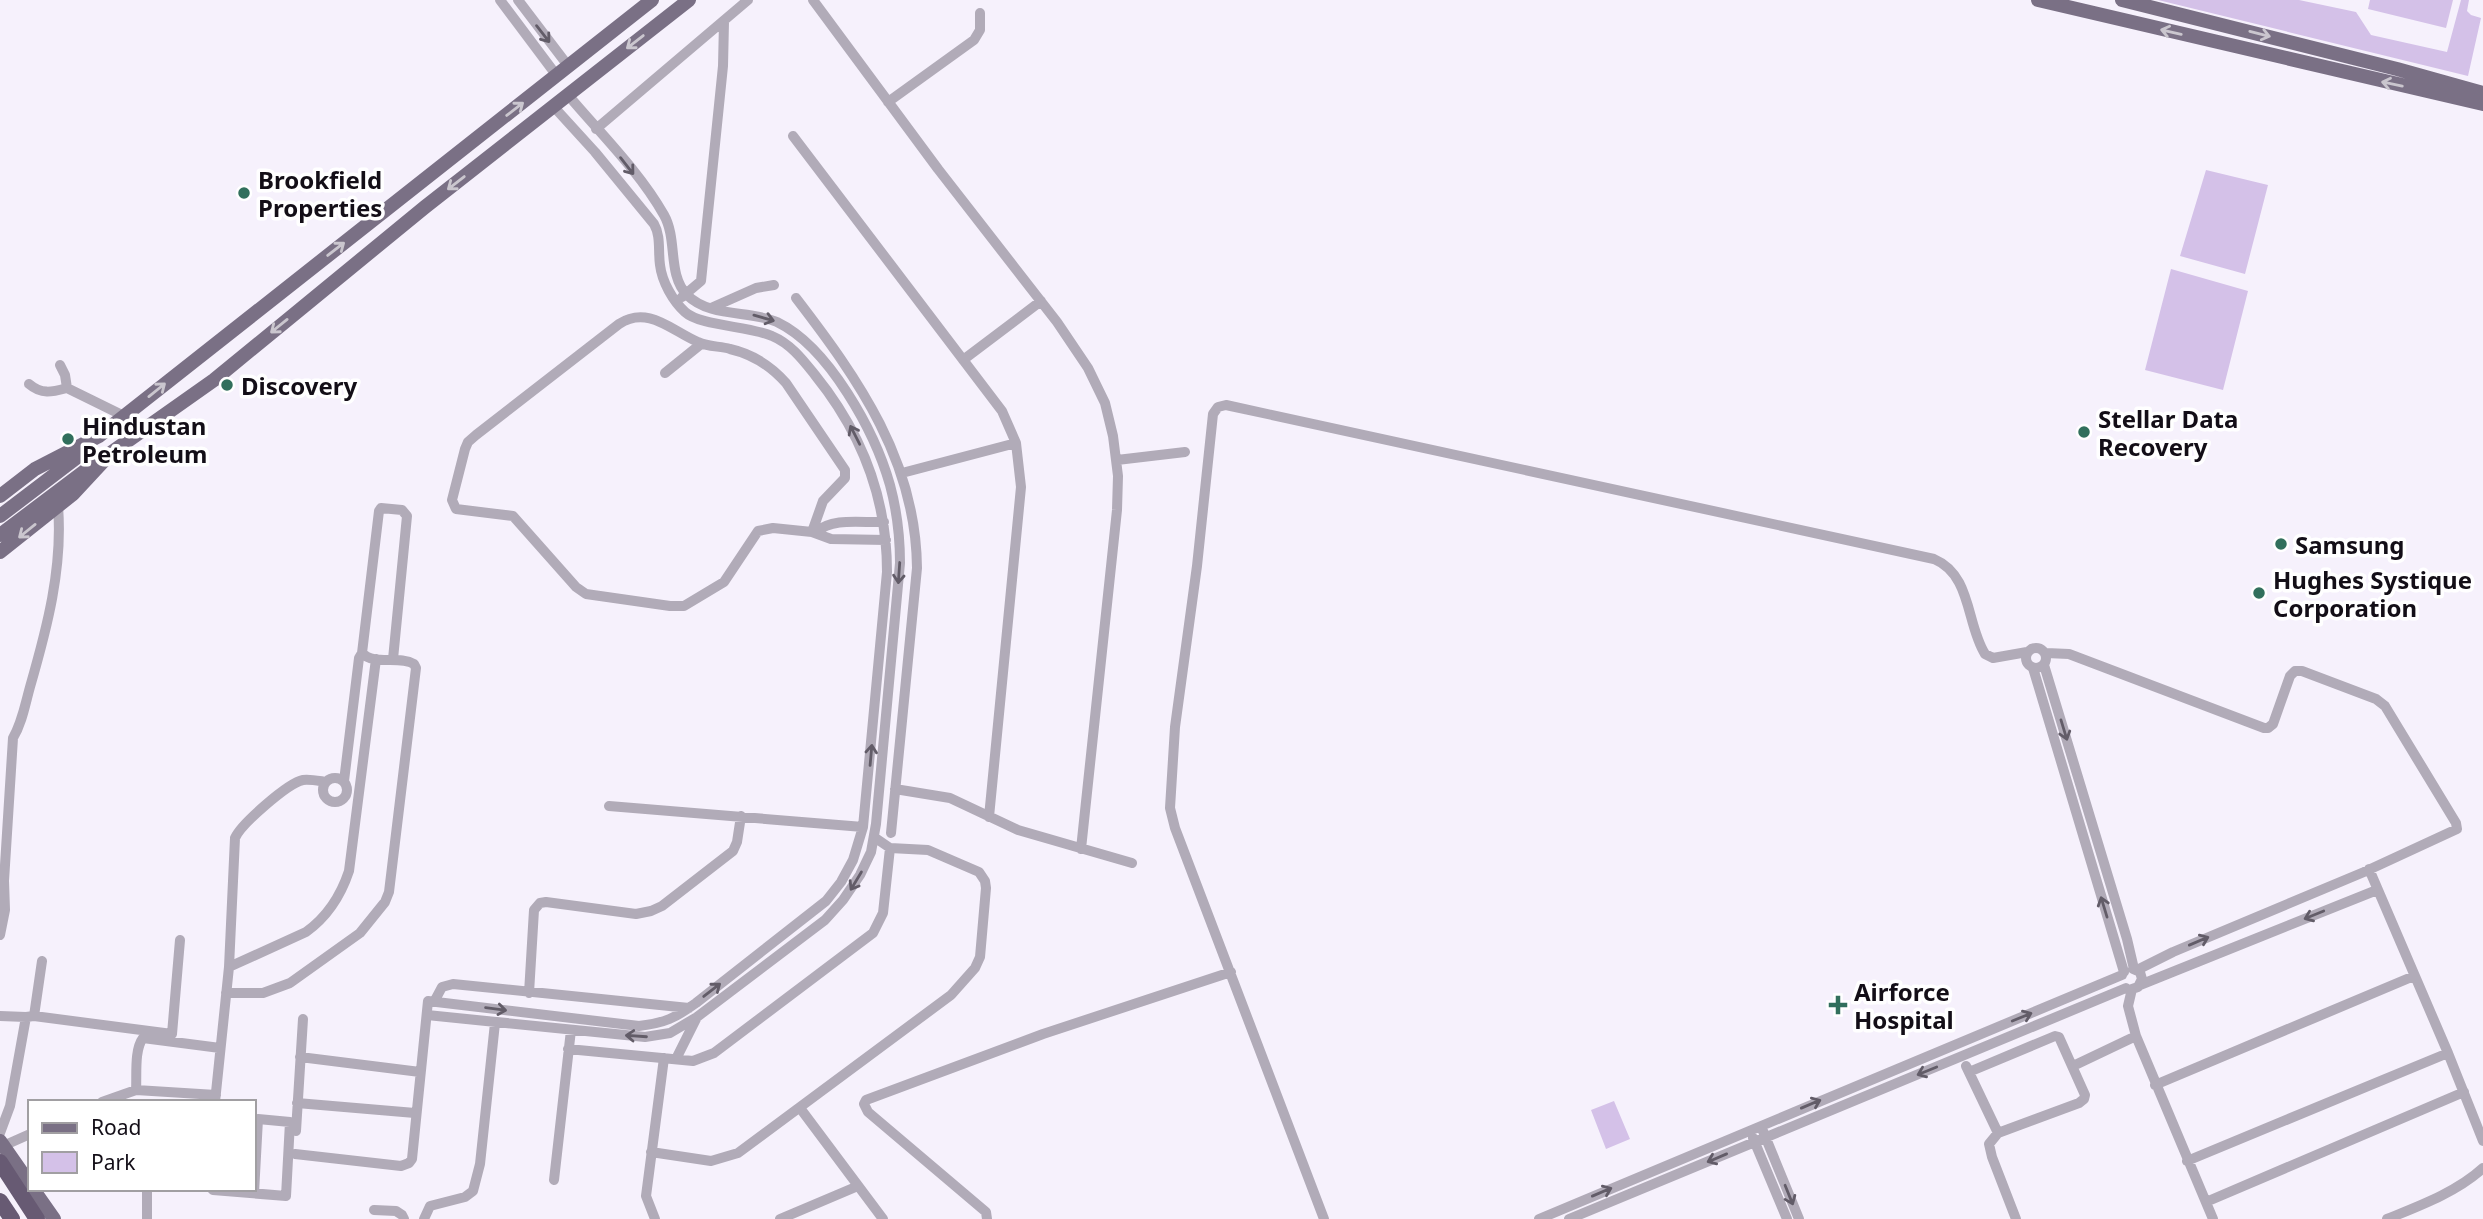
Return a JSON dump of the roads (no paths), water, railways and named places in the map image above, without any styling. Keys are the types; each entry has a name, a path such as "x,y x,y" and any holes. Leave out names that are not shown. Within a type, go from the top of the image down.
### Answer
{"highway":[{"path":"1,1146 37,1219"},
{"path":"0,1201 12,1219"}],"main road":[{"path":"0,496 34,469 99,436 652,0"},
{"path":"0,516 46,499 73,494 113,452 214,380 425,207 689,0"},
{"path":"2038,0 2483,104"},
{"path":"2122,0 2483,93"},
{"path":"0,552 99,436"},
{"path":"0,535 46,499"},
{"path":"1,1146 28,1179"},
{"path":"37,1191 54,1219"}],"street":[{"path":"500,0 557,76"},
{"path":"518,0 569,66"},
{"path":"596,128 748,0"},
{"path":"813,0 1041,301 1088,368 1105,403 1116,460 1117,510 1081,849"},
{"path":"888,102 974,40 980,30 980,13"},
{"path":"676,301 701,281 723,66 723,22"},
{"path":"431,1002 639,1026 661,1023 676,1017 826,901 853,860 874,787 900,563 900,532 887,477 862,419 834,374 805,341 791,330 764,317 711,308 687,294 679,285 671,235 664,216 568,95"},
{"path":"427,1016 645,1038 670,1033 697,1017 825,920 844,900 860,875 871,852 874,837 874,787 886,601 885,531 874,480 854,431 838,405 801,358 783,341 752,330 696,318 683,311 663,281 659,235 654,223 554,107"},
{"path":"793,136 1002,411 1016,443 1021,488 989,817"},
{"path":"595,152 607,141"},
{"path":"711,308 756,288 774,285"},
{"path":"796,298 860,386 902,473 917,536 917,568 891,833"},
{"path":"963,359 1041,301"},
{"path":"814,532 823,501 845,478 842,463 786,383 774,370 745,354 701,344 653,318 634,317 626,320 468,442 452,500 456,509 513,516 576,587 586,594 670,606 691,603 724,582 758,531 773,528 814,532 831,539 885,531"},
{"path":"665,373 701,344"},
{"path":"60,365 67,388"},
{"path":"29,384 39,391 51,392 67,388 124,416"},
{"path":"1324,1219 1175,828 1170,808 1175,727 1197,566 1213,414 1218,407 1226,405 1934,559 1948,567 1958,579 1985,654 1993,658 2036,648 2127,939 2129,972 2122,982 2132,987"},
{"path":"874,480 1016,443"},
{"path":"1116,460 1185,452"},
{"path":"0,935 5,910 4,881 13,738 20,726 41,647 56,576 60,528 46,499"},
{"path":"326,782 323,789 325,797 335,802 346,796 344,781 381,508 402,510 407,516 393,659"},
{"path":"814,532 826,524 832,524 900,532"},
{"path":"1539,1219 2129,972 2457,829 2455,819 2381,701 2298,671 2290,676 2273,724 2264,728 2069,654 2041,662 2026,662 2027,652"},
{"path":"226,993 263,993 290,983 360,933 385,902 416,668 411,661 367,658 362,653"},
{"path":"229,967 306,932 317,924 343,889 349,870 376,659"},
{"path":"108,1100 136,1090 216,1099 229,967 234,843 237,832 290,787 304,780 326,782 333,778 344,781"},
{"path":"874,787 950,798 1018,830 1132,863"},
{"path":"609,806 863,827"},
{"path":"529,993 534,909 537,906 545,902 636,914 651,911 662,906 733,851 741,816"},
{"path":"651,1152 711,1161 724,1159 752,1144 951,995 975,968 980,957 986,888 983,876 928,850 890,848 874,837"},
{"path":"568,1049 700,1060 714,1054 873,933 883,913 890,848"},
{"path":"2369,869 2483,1141"},
{"path":"1569,1219 1962,1056 2377,890"},
{"path":"0,1016 30,1017 172,1034 180,940"},
{"path":"1,1146 42,961"},
{"path":"987,1219 986,1212 868,1112 864,1104 866,1100 1020,1042 1231,972"},
{"path":"2129,972 2141,975 2132,987 2128,1006 2136,1036 2213,1219"},
{"path":"2155,1085 2414,976"},
{"path":"295,1154 406,1166 412,1159 427,1016 431,1002 442,987 453,984 689,1008"},
{"path":"676,1059 697,1017"},
{"path":"292,1185 303,1019"},
{"path":"424,1219 430,1206 465,1197 473,1191 480,1164 495,1023"},
{"path":"554,1180 571,1030"},
{"path":"1969,1072 2055,1036 2059,1037 2083,1089 2084,1099 2079,1103 1998,1133 1989,1144 2015,1219"},
{"path":"2073,1066 2136,1036"},
{"path":"136,1090 138,1050 143,1038 220,1048"},
{"path":"1957,1044 1998,1133"},
{"path":"2187,1161 2448,1053"},
{"path":"300,1057 420,1072"},
{"path":"654,1219 646,1196 664,1058"},
{"path":"2206,1202 2464,1092"},
{"path":"297,1103 415,1113"},
{"path":"800,1108 883,1219"},
{"path":"233,1191 286,1196 290,1122 258,1119 256,1156"},
{"path":"1755,1127 1766,1138 1799,1219"},
{"path":"1755,1127 1755,1142 1787,1219"},
{"path":"1,1146 28,1135"},
{"path":"2386,1219 2415,1208 2474,1177 2483,1168"},
{"path":"780,1219 858,1186"},
{"path":"147,1191 147,1219"},
{"path":"2415,1208 2420,1219"},
{"path":"374,1210 396,1211 404,1219"}],"place":[{"name":"Brookfield Properties","path":"244,193"},
{"name":"Discovery","path":"227,385"},
{"name":"Stellar Data Recovery","path":"2084,432"},
{"name":"Hindustan Petroleum","path":"68,439"},
{"name":"Samsung","path":"2281,544"},
{"name":"Hughes Systique Corporation","path":"2259,593"},
{"name":"Airforce Hospital","path":"1838,1005"}]}
